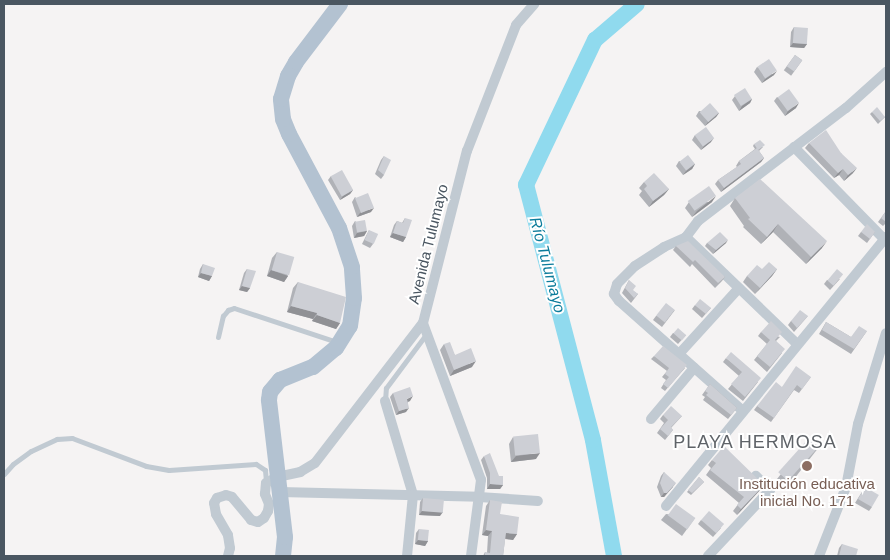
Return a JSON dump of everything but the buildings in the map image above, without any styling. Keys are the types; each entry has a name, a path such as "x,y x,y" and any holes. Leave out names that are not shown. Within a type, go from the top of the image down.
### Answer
{"main road":[{"path":"283,556 285,537 274,484 269,400 273,386 280,380 313,367 340,343 350,326 354,305 354,283 347,250 339,228 286,126 281,109 281,99 288,76 296,62 340,4"}],"street":[{"name":"Avenida Tulumayo","path":"425,328 467,151 516,25 534,4"},
{"path":"743,411 619,301 614,294 614,289 635,266 664,247 686,237 698,221 846,108 886,72"},
{"path":"666,506 722,444 743,411 885,238 794,146"},
{"path":"686,237 797,344"},
{"path":"679,354 739,288"},
{"path":"228,556 230,548 228,535 216,514 214,503 217,498 226,495 232,497 246,516 258,522 268,512 269,504 265,494 274,484 315,463 425,328"},
{"path":"425,328 481,480 471,556"},
{"path":"819,556 846,487 858,424 886,333"},
{"path":"651,419 694,368"},
{"path":"386,402 413,495 407,556"},
{"path":"708,556 770,490 751,472"},
{"path":"274,484 413,495 538,501"}],"lane":[{"path":"218,337 223,316 228,310 234,308 340,343"},
{"path":"386,402 386,388 425,328"},
{"path":"4,474 13,464 31,451 57,440 72,438 146,466 169,470 256,464 265,470 274,484"}],"waterway":[{"name":"Río Tulumayo","path":"614,556 593,440 526,185 595,40 637,4"}],"place":[{"name":"Institución educativa inicial No. 171","path":"807,466"}],"district":[{"name":"PLAYA HERMOSA","path":"755,442"}]}
